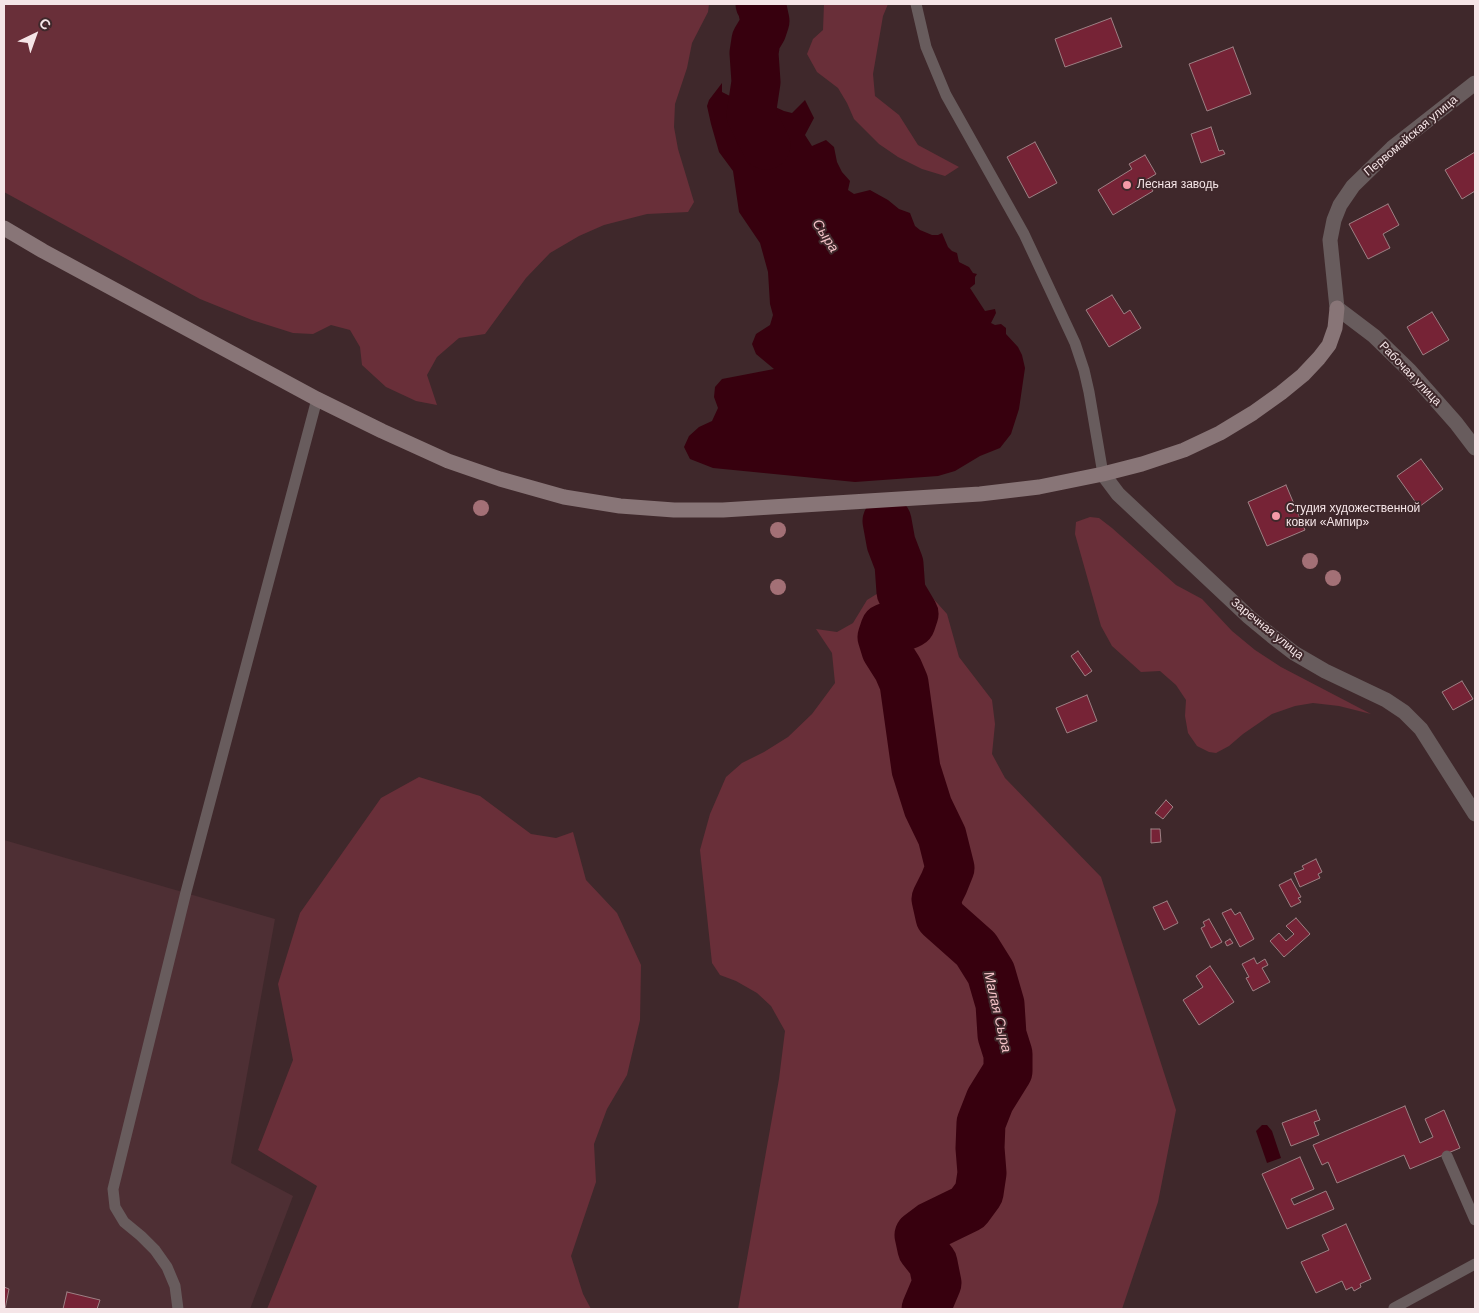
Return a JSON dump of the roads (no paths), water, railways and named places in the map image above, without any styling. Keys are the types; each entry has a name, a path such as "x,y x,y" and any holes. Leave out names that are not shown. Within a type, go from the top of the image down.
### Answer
{"street":[{"name":"Первомайская улица","path":"1337,308 1330,240 1340,204 1353,186 1392,148 1475,83"},
{"path":"4,228 43,251 318,399 448,461 500,479 564,497 620,506 674,510 723,510 980,494 1039,487 1142,464 1184,450 1220,433 1253,413 1303,375 1320,358 1329,345 1335,328 1337,308"},
{"name":"Рабочая улица","path":"1337,308 1374,336 1410,370 1475,448"},
{"name":"Заречная улица","path":"1103,474 1118,494 1249,617 1272,636 1294,653 1325,672 1386,700 1404,712 1421,729 1475,814"}],"lane":[{"path":"916,4 926,47 946,95 1024,234 1075,343 1086,377 1103,474"},
{"path":"178,1309 175,1286 167,1267 155,1250 124,1222 115,1208 113,1188 186,892 318,399"},
{"path":"1447,1156 1475,1220"},
{"path":"1394,1308 1475,1264"}],"water":[{"path":"753,80 756,82 762,101 784,111 792,113 805,100 814,118 805,135 812,146 826,140 834,147 837,162 842,172 850,181 848,190 854,194 870,190 899,209 910,213 915,226 920,230 932,235 942,233 948,247 957,253 959,262 977,274 975,284 970,288 985,311 995,309 996,313 991,323 995,325 1001,324 1006,328 1006,334 1018,347 1022,355 1025,368 1019,409 1011,434 1000,448 980,456 955,471 938,476 855,482 713,468 690,459 684,447 689,436 699,427 712,421 718,408 714,397 715,387 722,379 774,369 756,354 752,344 756,334 770,325 773,315 770,304 768,272 760,243 739,212 733,171 719,152 707,106 709,100 722,83 722,92 736,99 737,91 749,89 748,83"},
{"path":"1262,1125 1267,1125 1272,1131 1281,1158 1267,1163 1256,1131"}],"waterway":[{"name":"Сыра","path":"760,4 765,21 756,40 754,53 756,82 751,115 766,145"},
{"name":"Малая Сыра","path":"887,521 891,543 899,564 901,592 914,614 911,623 885,628 882,637 886,650 904,683 916,769 928,807 942,836 950,868 936,899 940,917 976,949 991,973 1000,1004 1002,1035 1008,1054 1008,1071 990,1100 981,1123 982,1173 979,1193 968,1208 931,1226 919,1235 922,1249 933,1263 937,1283 926,1309"}],"place":[{"name":"Лесная заводь","path":"1127,185"},
{"name":"Студия художественной ковки «Ампир»","path":"1276,516"}]}
